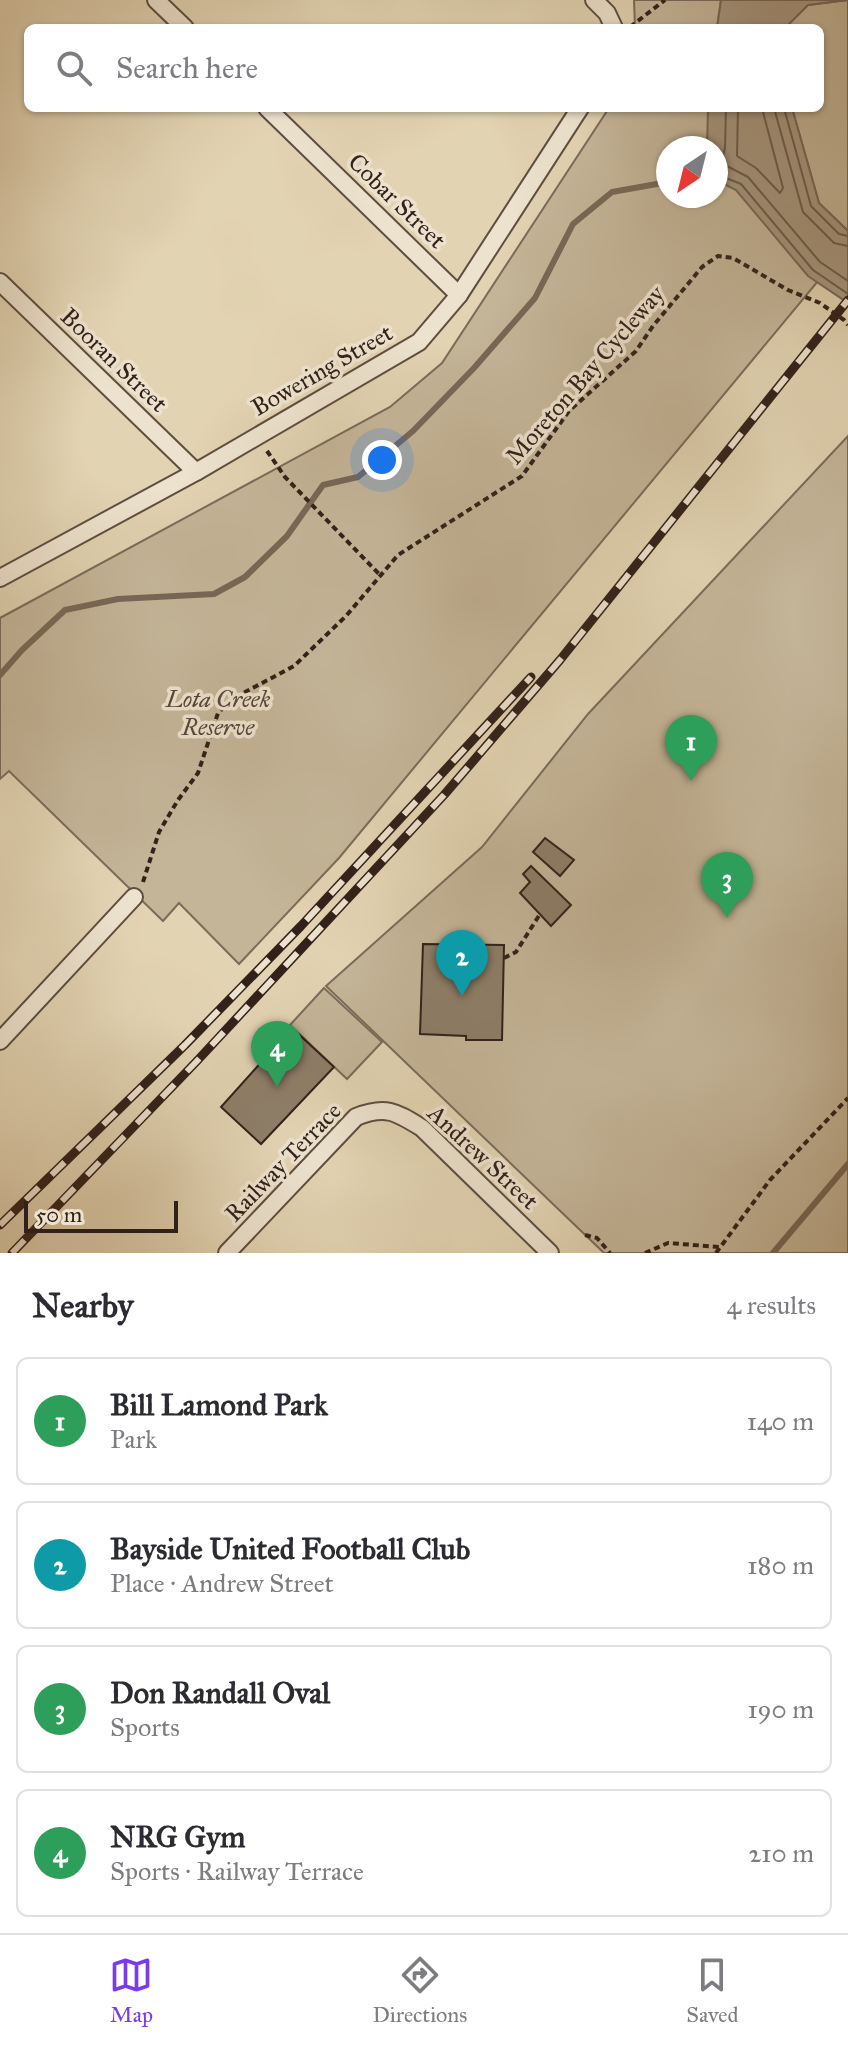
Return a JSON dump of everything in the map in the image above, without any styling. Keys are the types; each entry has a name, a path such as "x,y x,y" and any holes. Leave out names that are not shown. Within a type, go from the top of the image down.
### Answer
{"street":[{"path":"156,0 181,24"},
{"path":"594,0 607,13 612,24"},
{"name":"Cobar Street","path":"271,112 459,295"},
{"name":"Bowering Street","path":"0,578 196,472 419,342 459,295 577,112"},
{"name":"Booran Street","path":"0,282 196,472"},
{"path":"0,1041 134,897"},
{"name":"Railway Terrace","path":"227,1253 356,1117 376,1109"},
{"name":"Andrew Street","path":"376,1109 399,1114 422,1128 550,1253"}],"path":[{"path":"633,24 665,0"},
{"name":"Moreton Bay Cycleway","path":"134,897 149,868 159,832 198,773 218,713 234,698 294,666 346,616 398,555 522,476 569,411 636,351 702,267 718,256 733,258 788,290 820,303 848,325"},
{"path":"256,436 285,477 380,575"},
{"path":"504,958 516,952 540,914"},
{"path":"716,1253 770,1180 848,1098"},
{"path":"585,1235 597,1238 610,1253"},
{"path":"645,1253 668,1243 720,1247"}],"green space":[{"path":"634,0 721,0 718,24 635,24"},
{"path":"848,0 848,231 819,203 793,112 824,112 824,24 789,24 808,5"},
{"name":"Lota Creek Reserve","path":"606,112 708,112 708,136 656,136 656,208 728,208 728,162 828,269 339,858 239,964 179,903 163,921 9,771 0,779 0,618 390,407 442,363"},
{"path":"848,436 848,1253 604,1253 326,986 482,847 588,714"},
{"path":"324,988 382,1042 347,1079 290,1025"}],"water":[{"path":"721,0 848,0 808,5 789,24 718,24"},
{"path":"708,112 793,112 819,203 848,231 848,303 808,276 736,190 728,186 728,136 707,136"}],"building":[{"path":"545,838 574,860 560,876 533,852"},
{"path":"531,866 571,905 551,926 520,893 530,882 523,874"},
{"path":"423,944 504,945 502,1040 466,1040 466,1036 420,1034"},
{"path":"292,1028 334,1067 261,1144 221,1107"}],"waterway":[{"path":"0,675 65,610 118,599 214,594 245,577 287,536 323,485 358,477 413,431 474,368 535,298 573,224 612,192 656,184"},
{"path":"773,1253 848,1164"}],"railway":[{"path":"12,1253 196,1062 444,795 560,660 848,300"},
{"path":"0,1225 185,1045 301,926 531,677"}],"place":[{"name":"Bill Lamond Park","path":"691,781"},
{"name":"Don Randall Oval","path":"727,918"},
{"name":"Bayside United Football Club","path":"462,996"},
{"name":"NRG Gym","path":"277,1087"}]}
